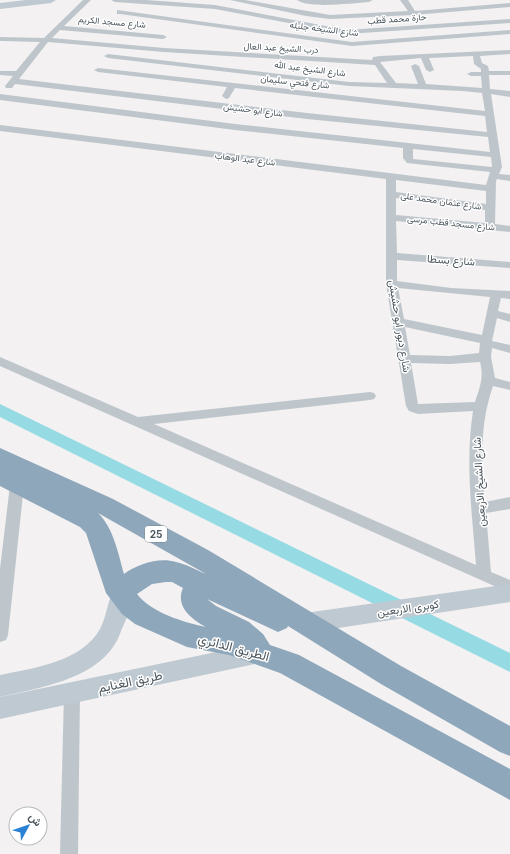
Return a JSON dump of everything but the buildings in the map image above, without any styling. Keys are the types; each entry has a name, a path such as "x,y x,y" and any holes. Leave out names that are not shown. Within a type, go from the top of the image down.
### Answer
{"highway":[{"name":"25","path":"0,457 105,506 151,531 199,558 305,624 391,675 510,742"},
{"name":"الطريق الدائري","path":"9,480 82,515 95,526 102,540 110,574 120,595 131,606 159,624 187,635 228,643 289,664 510,785"},
{"path":"120,595 135,579 154,572 175,572 275,619 285,622 305,624"},
{"path":"200,583 194,593 195,604 198,608 242,631 256,645 260,653"}],"main road":[{"path":"0,6 50,0"},
{"name":"كوبرى الاربعين","path":"305,624 510,593"},
{"path":"0,686 66,670 85,660 100,646 112,629 119,612 120,595"},
{"name":"طريق الغنايم","path":"0,708 260,653"}],"street":[{"path":"1,94 14,82 46,40 87,0"},
{"path":"215,7 220,0"},
{"path":"234,0 322,16 413,13 507,4"},
{"path":"301,0 324,3 369,0"},
{"path":"404,0 413,13"},
{"path":"453,0 482,35"},
{"name":"حارة محمد قطب","path":"115,2 215,7 347,32 510,21"},
{"name":"شارع الشيخه جليله","path":"120,12 360,44 510,32"},
{"name":"شارع مسجد الكريم","path":"59,28 163,37"},
{"path":"302,49 307,38"},
{"name":"درب الشيخ عبد العال","path":"2,39 46,40 164,50 376,63 376,59 380,58 455,54 477,56 510,52"},
{"path":"455,54 455,64"},
{"path":"424,55 430,70"},
{"name":"شارع الشيخ عبد الله","path":"108,56 350,84 393,84 423,86 440,90 486,88 510,94"},
{"path":"490,227 491,181 495,173 495,155 486,88 485,67 478,64 477,56 510,58"},
{"path":"376,63 393,84"},
{"path":"415,66 423,86"},
{"name":"شارع فتحي سليمان","path":"98,70 188,85 232,86 321,99 339,97 397,106 489,114"},
{"path":"0,73 20,74"},
{"path":"471,74 510,73"},
{"path":"440,90 442,78"},
{"name":"شارع ابو حشيش","path":"14,82 308,116 492,135"},
{"path":"226,96 232,86"},
{"path":"486,88 510,86"},
{"path":"1,94 302,134 495,155"},
{"path":"339,97 354,120"},
{"path":"288,103 308,116 302,134"},
{"name":"شارع عبد الوهاب","path":"0,128 491,189"},
{"path":"408,146 408,158 410,161 495,173 510,178"},
{"name":"شارع دبور ابو حشيش","path":"391,177 392,284 414,408 480,406"},
{"name":"شارع عثمان محمد على","path":"391,194 491,208"},
{"name":"شارع مسجد قطب مرسى","path":"391,217 510,229"},
{"name":"شارع بسطا","path":"391,256 510,265"},
{"path":"392,284 496,295 510,294"},
{"name":"شارع الشيخ الاربعين","path":"484,576 480,509 475,461 476,432 480,406 489,374 485,357 486,342 496,295"},
{"path":"492,314 510,318"},
{"path":"398,322 510,349"},
{"path":"405,359 450,360 485,357"},
{"path":"0,361 510,587"},
{"path":"488,380 510,386"},
{"path":"137,421 370,396"},
{"path":"0,635 9,480"},
{"path":"480,509 510,503"},
{"path":"69,854 72,693"}],"waterway":[{"path":"0,410 510,663"}]}
